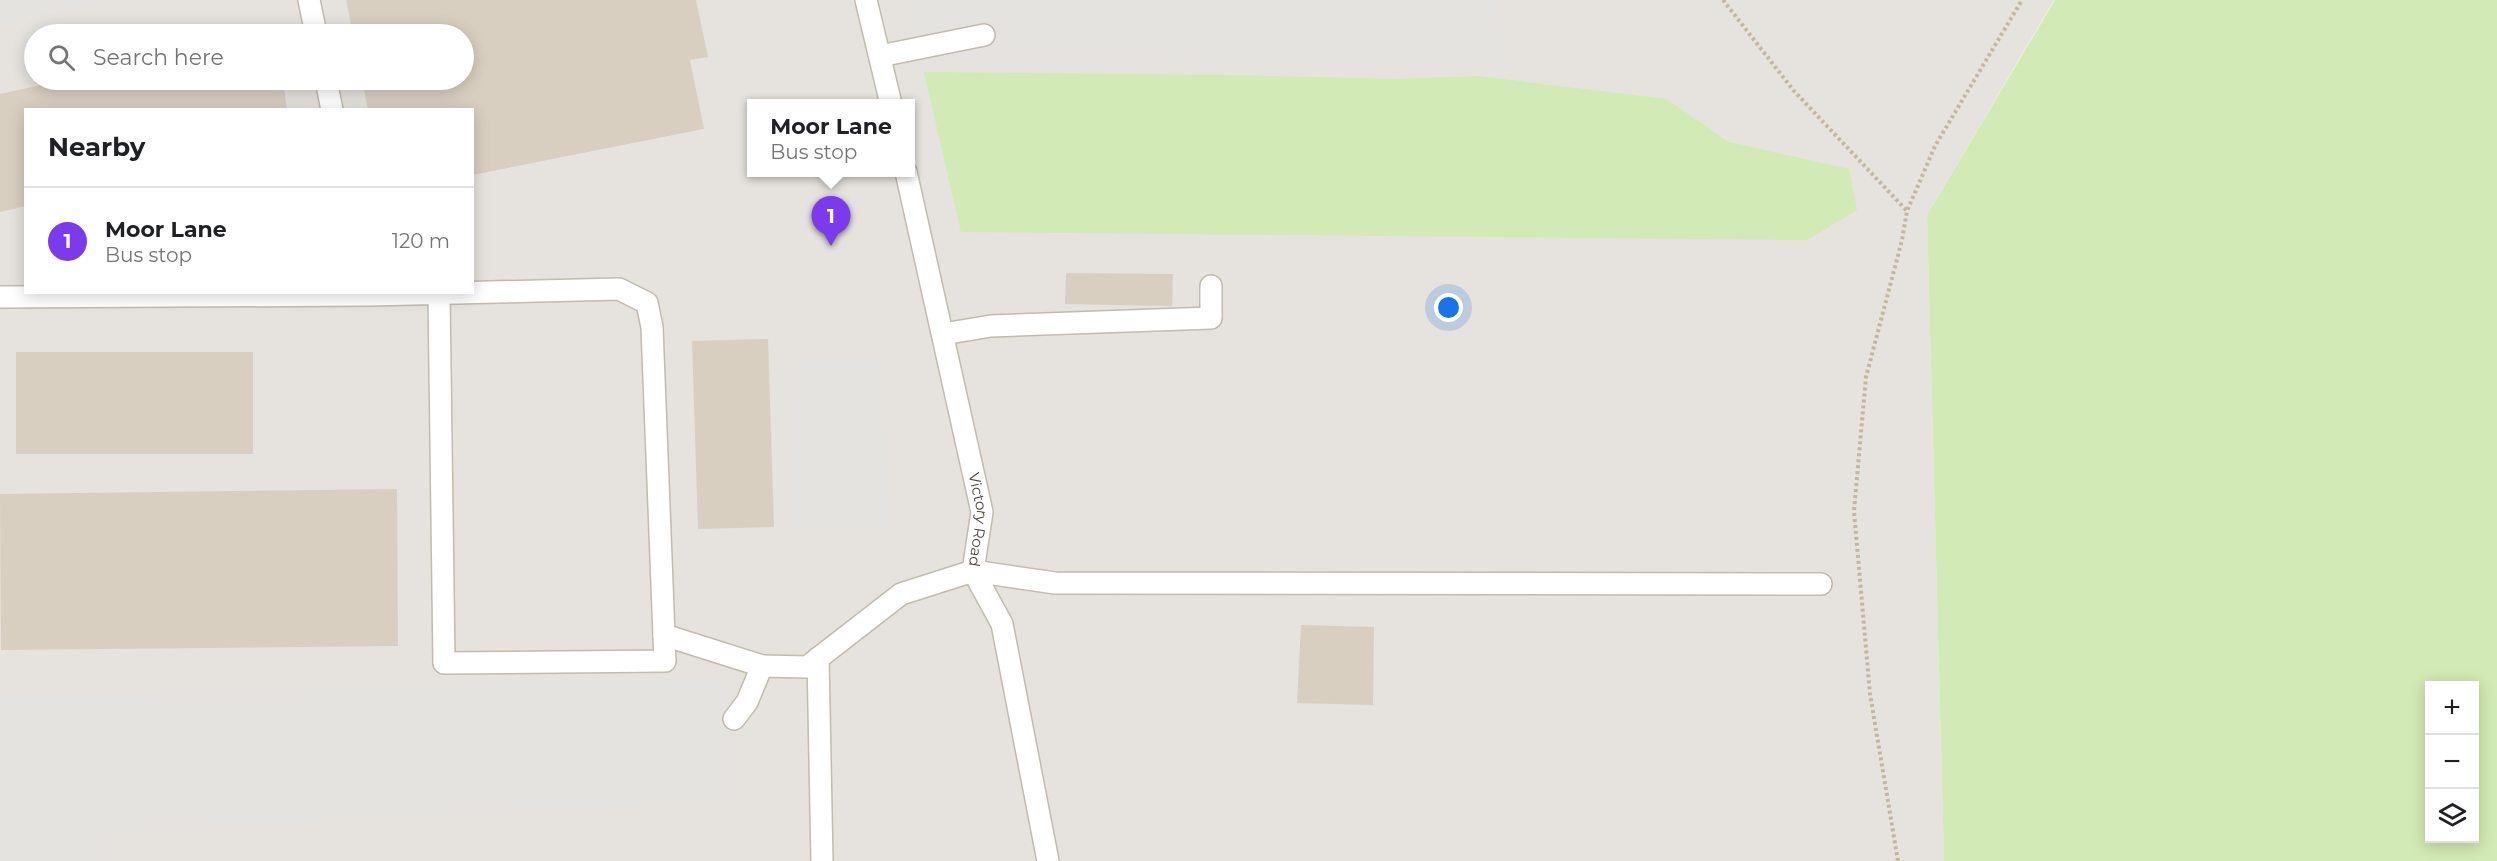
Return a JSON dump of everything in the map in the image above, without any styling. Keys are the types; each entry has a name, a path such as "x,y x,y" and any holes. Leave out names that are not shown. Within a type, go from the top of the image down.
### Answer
{"lane":[{"path":"309,0 314,24"},
{"path":"866,0 890,99"},
{"path":"880,56 984,35"},
{"path":"328,90 332,108"},
{"name":"Victory Road","path":"907,177 982,512 974,571 1002,624 1048,861"},
{"path":"943,334 990,326 1211,318 1212,286"},
{"path":"0,297 439,294 444,663 665,661 652,327 647,303 619,289 474,293"},
{"path":"664,635 762,666 807,667 900,594 974,571 1055,583 1821,584"},
{"path":"818,658 822,861"},
{"path":"734,719 747,702 762,666"}],"path":[{"path":"1723,0 1794,91 1907,211"},
{"path":"1898,861 1870,694 1854,511 1866,377 1902,240 1907,211 1935,146 2022,0"}],"shaded area":[{"path":"0,0 2054,0 1927,215 1944,861 0,861"},
{"path":"0,0 114,0 0,23"},
{"path":"907,0 1496,0 1507,66 922,60"},
{"path":"883,357 887,527 790,527 788,360"},
{"path":"731,680 734,719 733,800 112,832 110,861 0,861 0,696"}],"green space":[{"path":"2055,0 2497,0 2497,861 1944,861 1927,215"},
{"path":"924,72 1396,79 1478,76 1666,99 1729,142 1849,169 1857,210 1807,240 961,232"}],"building":[{"path":"346,0 696,0 708,57 690,60 704,129 474,175 474,108 368,108 364,90 474,90 474,24 351,24"},
{"path":"24,89 284,90 287,108 24,108 24,206 0,212 0,94"},
{"path":"1066,273 1173,274 1172,306 1065,304"},
{"path":"768,339 774,527 698,529 692,341"},
{"path":"16,352 253,352 253,454 16,454"},
{"path":"397,489 398,646 1,650 0,494"},
{"path":"1301,625 1374,627 1373,705 1297,703"}],"place":[{"name":"Moor Lane","path":"831,246"}]}
